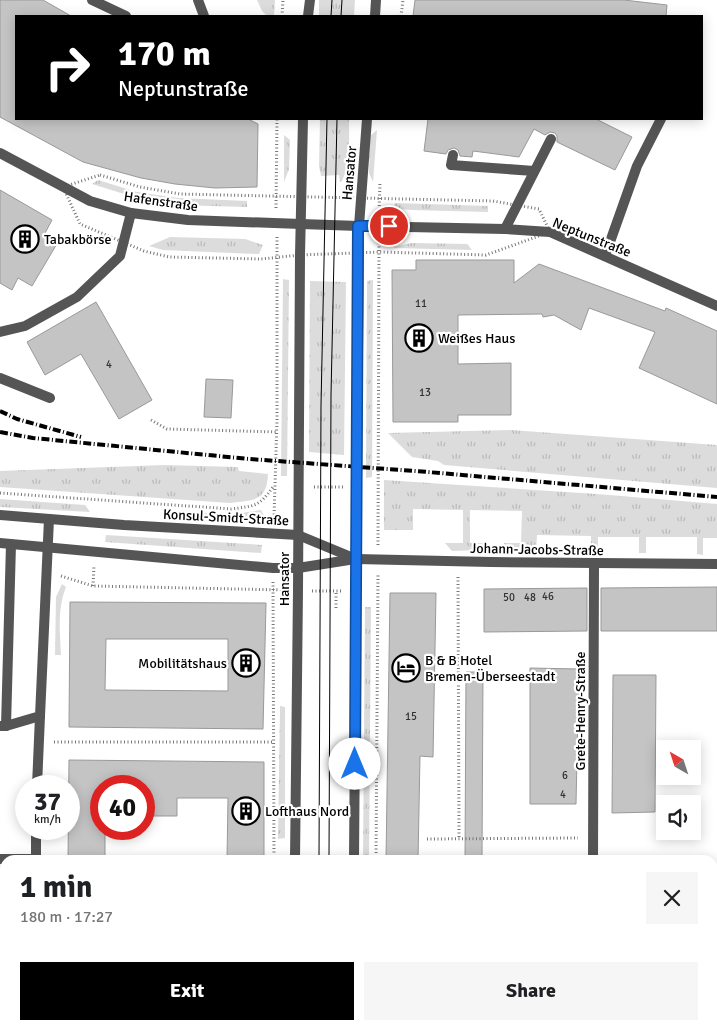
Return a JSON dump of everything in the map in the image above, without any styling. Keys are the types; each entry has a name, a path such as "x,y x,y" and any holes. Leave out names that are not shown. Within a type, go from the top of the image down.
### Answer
{"street":[{"path":"92,0 124,15"},
{"path":"198,0 204,15"},
{"path":"308,15 310,0"},
{"path":"375,15 376,0"},
{"name":"Hansator","path":"297,855 300,197 303,120"},
{"name":"Hansator","path":"354,855 358,226 367,120"},
{"path":"604,256 637,166 660,120"},
{"path":"505,228 551,138"},
{"name":"Hafenstraße","path":"0,153 90,201 132,213 188,220 358,226"},
{"path":"453,155 452,165 534,171"},
{"path":"0,332 25,326 77,297 120,256 132,213"},
{"name":"Neptunstraße","path":"358,226 505,228 550,232 717,306"},
{"path":"0,378 50,398"},
{"name":"Konsul-Smidt-Straße","path":"0,515 298,535 356,559"},
{"path":"37,775 49,519"},
{"path":"0,543 256,566 298,568 356,559"},
{"path":"11,544 3,726 40,716"},
{"name":"Johann-Jacobs-Straße","path":"356,559 717,564"},
{"name":"Grete-Henry-Straße","path":"593,855 594,563"},
{"path":"36,840 36,855"}],"path":[{"path":"282,15 284,0"},
{"path":"401,15 403,0"},
{"path":"276,196 277,120"},
{"path":"100,175 140,187 180,194 276,196 493,201 539,209 550,232 486,255 359,252 278,258 169,257 144,251 80,224 63,187 100,175"},
{"path":"378,559 380,252"},
{"path":"0,493 231,509 255,506 265,498 274,486 277,432 278,258"},
{"path":"151,420 167,429 277,432"},
{"path":"274,486 378,488"},
{"path":"124,502 124,510"},
{"path":"458,561 459,839"},
{"path":"47,572 93,586 378,592 376,855"},
{"path":"273,590 274,855"},
{"path":"336,591 336,608"},
{"path":"273,698 278,698"},
{"path":"38,742 273,742"},
{"path":"427,839 580,838"}],"green space":[{"path":"257,0 275,0 274,15 266,15"},
{"path":"319,0 355,0 354,15 319,15"},
{"path":"320,120 349,120 348,158 342,181 340,182 339,175 321,176 319,166"},
{"path":"377,130 373,182 369,173 370,136"},
{"path":"284,135 290,140 289,169 284,182"},
{"path":"98,180 137,192 178,198 247,201 247,207 175,205 137,198 92,184"},
{"path":"395,203 488,206 488,212 411,210 401,209 394,205"},
{"path":"170,237 245,239 263,245 259,254 163,250 149,246"},
{"path":"411,243 467,244 472,250 394,248"},
{"path":"283,279 289,280 287,476 281,476"},
{"path":"373,280 372,477 366,478 367,281"},
{"path":"310,281 346,282 344,455 309,452"},
{"path":"511,430 717,445 717,488 444,465 438,461 412,457 388,433"},
{"path":"165,465 238,467 239,471 268,474 267,483 262,495 257,498 230,503 0,487 0,471"},
{"path":"384,480 717,504 717,538 703,538 703,555 697,554 697,537 646,537 646,553 639,553 639,537 598,537 598,553 591,553 591,536 537,535 536,552 507,552 504,543 521,543 522,511 470,510 470,543 485,543 481,550 452,551 445,543 463,543 463,510 413,509 413,530 384,530"},
{"path":"0,499 85,505 90,512 0,507"},
{"path":"261,510 264,516 229,521 172,518 174,511 229,515"},
{"path":"106,535 262,545 261,553 105,542"},
{"path":"62,584 66,587 60,612 61,655 55,655 56,597"},
{"path":"365,607 371,607 369,855 363,855"},
{"path":"280,706 285,707 285,838 278,839"}],"building":[{"path":"0,0 43,0 69,15 15,15 15,120 250,120 258,124 257,187 215,188 141,178 83,162 0,117"},
{"path":"415,0 624,0 667,5 666,15 413,15"},
{"path":"428,120 598,120 632,137 615,170 557,142 555,133 550,132 545,135 534,129 519,157 473,151 472,157 460,156 458,150 454,148 448,150 446,154 424,151"},
{"name":"Tabakbörse","path":"0,190 52,220 44,235 58,242 32,286 18,278 12,290 0,283"},
{"name":"Weißes Haus","path":"416,260 514,260 514,283 539,264 665,311 666,308 717,331 717,404 639,368 655,332 589,308 581,330 554,315 543,317 542,314 458,315 458,364 511,363 511,415 458,415 458,422 393,422 392,270 416,270"},
{"path":"96,302 152,400 119,419 81,354 45,375 27,342"},
{"path":"206,379 233,380 231,418 204,417"},
{"path":"717,587 717,631 601,631 601,588"},
{"path":"587,588 587,631 484,632 484,589"},
{"path":"390,593 436,593 433,757 420,756 418,855 386,855"},
{"name":"Mobilitätshaus","path":"70,602 266,603 263,729 69,727","holes":["106,639 228,639 228,691 105,690"]},
{"path":"530,668 579,669 576,804 530,804"},
{"path":"466,672 483,672 482,855 465,855"},
{"path":"613,675 656,675 655,812 612,813"},
{"name":"Lofthaus Nord","path":"69,760 264,762 264,855 227,855 228,798 177,798 177,816 155,816 155,775 90,775 90,840 105,840 105,855 68,855 68,840 80,840 80,775 69,775"}],"tram line":[{"path":"331,15 332,0"},
{"path":"341,15 342,0"},
{"path":"319,855 321,405 327,120"},
{"path":"329,855 331,395 337,120"}],"railway":[{"path":"0,411 17,419 81,437"},
{"path":"0,432 33,438 249,459 416,471 717,497"}],"place":[{"name":"Tabakbörse","path":"25,239"},
{"name":"Weißes Haus","path":"419,338"},
{"name":"Mobilitätshaus","path":"246,663"},
{"name":"B & B Hotel Bremen-Überseestadt","path":"406,668"},
{"name":"Lofthaus Nord","path":"246,811"}],"route":[{"path":"355,764 358,226 389,226"}]}
